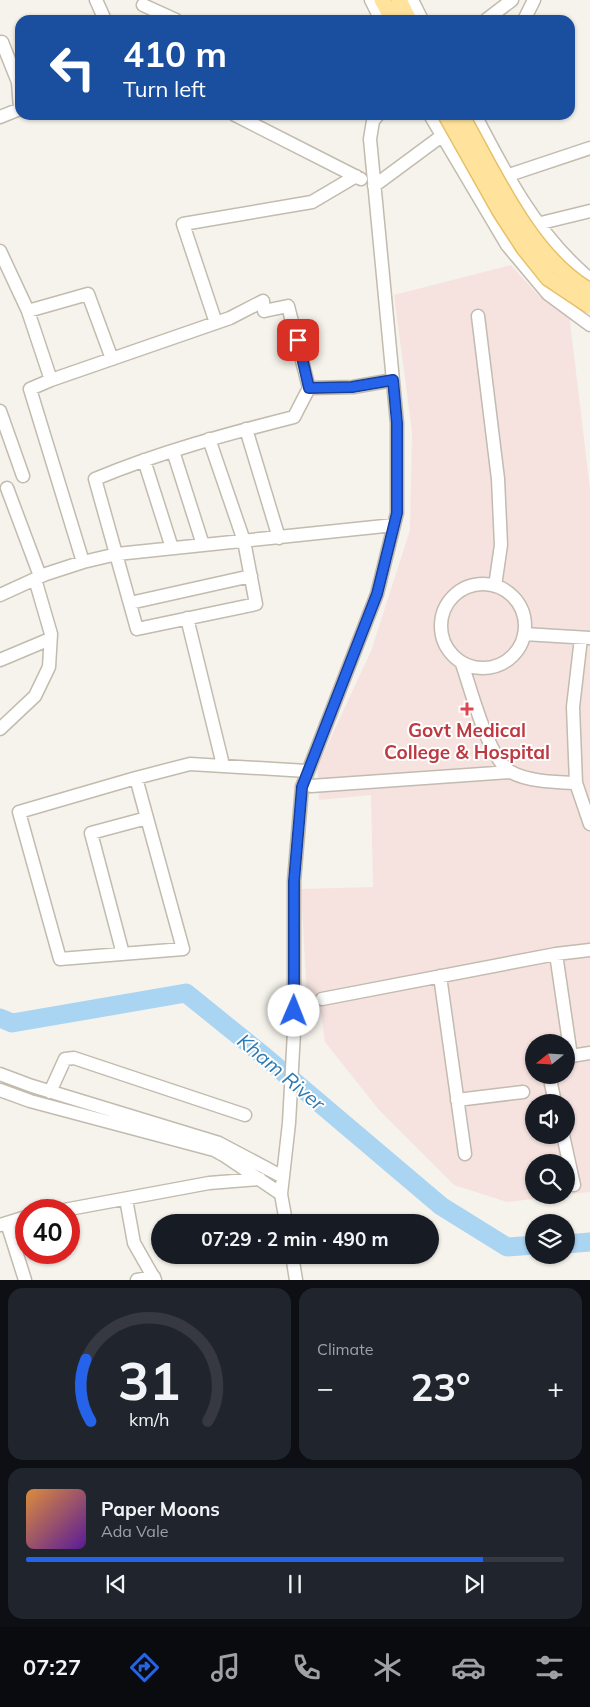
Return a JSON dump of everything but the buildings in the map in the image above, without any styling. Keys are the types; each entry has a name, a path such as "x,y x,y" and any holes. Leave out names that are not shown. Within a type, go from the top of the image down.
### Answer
{"main road":[{"path":"382,0 390,15"},
{"path":"398,0 406,15"},
{"path":"449,120 500,211 524,248 548,278 590,306"},
{"path":"465,120 534,240 561,269 590,290"}],"street":[{"path":"96,0 103,15"},
{"path":"371,0 378,15"},
{"path":"412,0 420,15"},
{"path":"492,15 512,0"},
{"path":"526,15 534,0"},
{"path":"143,5 165,15"},
{"path":"0,43 2,42 15,73"},
{"path":"0,117 15,111"},
{"path":"245,120 374,186"},
{"path":"294,1011 294,881 302,787 377,594 397,513 397,423 370,139 374,120"},
{"path":"433,120 507,244 548,294 590,325"},
{"path":"374,186 442,137 457,120"},
{"path":"478,120 506,176 537,224 572,265 590,279"},
{"path":"506,176 590,148"},
{"path":"216,323 183,224 312,202 356,176"},
{"path":"537,224 590,211"},
{"path":"0,250 28,311 51,380"},
{"path":"28,311 88,294 112,359"},
{"path":"83,562 30,389 230,318 263,302 264,311 288,306 309,388 294,417 209,439 173,450 95,479 137,629 256,604 244,541 209,439"},
{"path":"478,316 498,479 501,545 495,586"},
{"path":"309,388 352,387 393,380"},
{"path":"0,411 6,446 24,476"},
{"path":"246,429 279,538"},
{"path":"173,450 203,545"},
{"path":"144,460 172,548"},
{"path":"0,729 35,696 49,667 50,639 38,578 7,488"},
{"path":"0,595 38,578 83,562 117,554 394,525"},
{"path":"130,603 251,576"},
{"path":"462,664 488,668 504,664 516,653 524,638 525,622 520,606 510,594 495,586 479,584 464,589 451,600 443,614 442,631 447,646 462,664 489,742 502,764 511,772"},
{"path":"187,618 223,765"},
{"path":"524,634 585,638 574,698 576,783 590,824"},
{"path":"0,660 50,639"},
{"path":"136,778 184,949 60,959 19,812 136,778 190,764 308,771"},
{"path":"311,786 511,772 533,779 576,783"},
{"path":"123,954 91,833 147,818"},
{"path":"322,1000 556,954 590,950"},
{"path":"556,954 580,1057"},
{"path":"440,976 466,1154"},
{"path":"285,1214 281,1194 289,1123 294,1032"},
{"path":"50,1092 65,1059 74,1058 244,1115"},
{"path":"0,1074 50,1092 219,1143 282,1177"},
{"path":"0,1090 30,1101 214,1150 281,1194"},
{"path":"457,1100 523,1092"},
{"path":"80,1207 209,1184 260,1179"},
{"path":"126,1199 134,1243 155,1278 137,1280"},
{"path":"4,1224 25,1280"},
{"path":"293,1264 296,1280"}],"shaded area":[{"name":"Govt Medical College & Hospital","path":"511,265 539,296 569,313 590,489 590,1192 575,1194 575,1154 525,1154 525,1200 507,1202 454,1185 379,1110 325,1042 321,1014 307,997 301,889 373,887 371,795 319,800 317,767 371,651 410,530 412,432 394,295"}],"waterway":[{"name":"Kham River","path":"0,1018 12,1023 186,993 264,1056 441,1206 507,1247 525,1246"},
{"name":"Kham River","path":"575,1243 590,1242"}],"tunnel":[{"path":"294,1011 294,1032"}],"place":[{"name":"Govt Medical College & Hospital","path":"467,709"}],"route":[{"path":"294,1011 294,881 302,787 377,594 397,513 397,423 393,380 352,387 309,388 298,340"}]}
